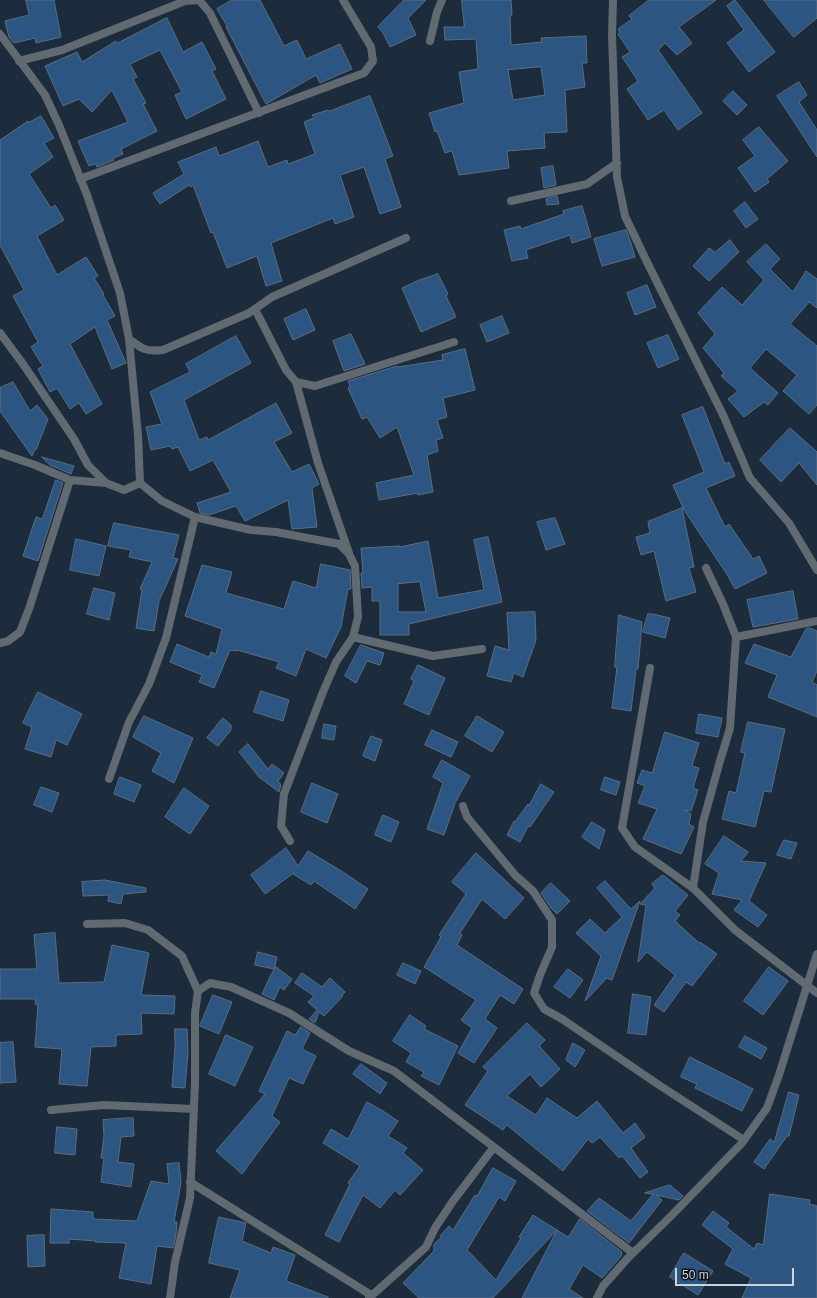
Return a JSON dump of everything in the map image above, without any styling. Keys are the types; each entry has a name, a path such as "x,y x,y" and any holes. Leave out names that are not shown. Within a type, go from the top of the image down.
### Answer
{"street":[{"path":"19,61 62,50 185,1 200,0 210,12 259,113"},
{"path":"80,179 364,73 373,60 371,47 343,0"},
{"path":"430,41 437,12 442,0"},
{"path":"613,0 612,35 616,163 617,177 625,216 724,417 750,478 789,523 817,570"},
{"path":"0,34 45,95 59,125 108,254 120,293 129,339 138,435 140,484 162,501 195,517 251,530 276,532 339,544 349,554"},
{"path":"511,201 587,184 616,163"},
{"path":"129,339 142,349 151,351 163,350 249,313 272,297 406,238"},
{"path":"255,309 286,370 296,382 318,463 349,554 355,566 358,617 353,637 336,662 284,794 281,826 290,841"},
{"path":"0,333 74,439 88,465 106,483"},
{"path":"296,382 315,386 454,342"},
{"path":"0,453 35,465 70,480 106,483 124,490 140,484"},
{"path":"0,643 8,641 20,632 29,609 70,480"},
{"path":"109,779 129,722 149,684 166,638 195,517"},
{"path":"693,888 703,822 730,728 736,636 706,568"},
{"path":"736,636 817,621"},
{"path":"353,637 433,656 482,649"},
{"path":"650,668 622,828 635,847 693,888 735,930 817,993"},
{"path":"463,806 467,817 515,875 533,891 552,920 552,947 534,993 544,1009 562,1019 659,1085 744,1140"},
{"path":"87,924 125,923 148,930 182,956 198,991 195,1013 194,1109 190,1198 175,1262 170,1298"},
{"path":"597,1298 603,1286 633,1253 708,1179 744,1140 767,1108 779,1075 817,954"},
{"path":"198,991 210,983 231,987 289,1013 349,1051 394,1071 633,1253"},
{"path":"51,1110 104,1105 194,1109"},
{"path":"190,1182 370,1296 426,1247 435,1228 453,1201 494,1147"}],"building":[{"path":"26,0 54,0 61,37 36,43 35,38 14,43 9,37 5,21 29,15"},
{"path":"232,0 260,0 284,46 297,40 306,59 340,44 352,69 320,83 316,75 266,104 217,9"},
{"path":"404,0 426,0 408,18 416,35 390,47 383,33 378,27"},
{"path":"462,0 511,0 511,45 542,42 541,38 586,36 587,63 582,63 585,87 565,90 567,132 544,133 545,148 507,151 509,168 459,175 452,151 445,153 437,131 435,132 429,113 464,103 459,72 478,69 476,39 445,40 444,27 464,27","holes":["541,67 545,95 513,100 508,70"]},
{"path":"649,0 716,0 679,27 692,43 677,55 665,43 658,50 702,113 678,130 664,110 648,120 627,89 638,81 622,57 630,52 618,34 620,32 618,29 632,19 629,16"},
{"path":"735,0 775,52 749,72 727,43 744,30 727,6"},
{"path":"764,0 817,0 817,18 794,37"},
{"path":"167,18 183,52 202,42 216,69 212,71 226,99 186,119 175,95 182,92 160,50 130,64 137,77 133,79 146,103 143,104 157,131 121,149 123,154 113,158 114,160 97,167 96,164 89,166 78,141 128,122 112,90 92,112 79,99 63,106 45,66 77,52 82,62 116,41 117,43"},
{"path":"799,82 807,95 799,102 817,130 817,157 777,96"},
{"path":"733,91 747,105 737,115 723,101"},
{"path":"370,96 393,156 385,159 401,207 380,214 364,167 340,175 354,217 335,224 333,218 271,243 282,281 266,286 257,256 227,268 213,232 211,233 193,185 191,187 189,185 160,204 153,193 184,174 178,162 216,147 219,156 258,141 268,167 287,160 288,164 315,154 304,122 314,118 312,115 328,110 329,111"},
{"path":"41,116 54,138 44,143 53,157 29,174 51,208 55,205 64,220 37,236 57,275 86,257 98,276 94,278 115,316 107,320 126,363 112,369 95,327 70,344 102,404 86,414 79,403 70,409 57,388 50,392 38,369 43,366 31,347 38,342 13,296 24,290 0,245 0,140 28,121 29,122"},
{"path":"759,127 788,161 767,179 769,182 755,192 738,168 755,156 743,140"},
{"path":"553,166 556,185 544,188 541,168"},
{"path":"557,196 559,204 547,205 546,199"},
{"path":"745,202 758,219 746,228 734,211"},
{"path":"582,206 591,237 572,243 570,235 526,250 528,258 512,261 504,230 520,226 521,229 564,214 563,211"},
{"path":"626,230 635,257 602,266 594,239"},
{"path":"730,240 739,252 709,281 693,266 709,248 715,252"},
{"path":"766,244 780,259 770,269 793,292 806,271 817,279 817,308 809,302 790,324 817,346 817,405 809,414 783,391 797,375 766,349 750,368 778,393 768,405 764,402 744,417 728,399 738,391 721,376 724,373 703,348 715,334 698,313 722,287 742,305 764,280 747,262"},
{"path":"438,274 448,294 446,296 456,317 421,332 402,288"},
{"path":"647,285 656,307 635,315 627,293"},
{"path":"306,309 315,330 293,340 284,319"},
{"path":"502,316 509,333 487,342 480,325"},
{"path":"351,334 365,364 344,371 333,341"},
{"path":"668,335 679,359 658,368 647,343"},
{"path":"236,336 251,363 184,400 199,440 207,437 208,440 276,403 292,433 274,442 292,472 309,464 319,484 312,488 317,527 292,529 288,500 245,521 236,506 209,515 200,513 197,503 231,492 213,460 190,471 178,447 172,449 170,446 151,450 146,427 162,424 150,392 190,372 186,364"},
{"path":"465,349 475,390 443,398 447,417 437,420 443,438 436,440 438,451 427,455 433,492 418,495 418,493 379,500 376,483 414,475 397,427 380,438 367,417 362,419 348,388 350,386 348,381 397,366 443,360 442,355"},
{"path":"13,382 30,411 37,405 48,419 36,450 35,449 32,456 0,411 0,388"},
{"path":"703,407 725,464 729,462 735,476 706,488 725,527 729,524 753,559 759,556 767,573 735,589 684,510 673,485 704,472 682,415"},
{"path":"790,428 817,452 817,485 799,463 781,482 760,460"},
{"path":"42,457 74,466 71,474 50,465"},
{"path":"56,480 63,483 38,561 23,556 36,517 42,519"},
{"path":"682,508 694,567 689,568 696,592 666,601 654,551 641,555 636,537 650,533 648,522"},
{"path":"555,518 565,544 546,550 537,522"},
{"path":"114,523 179,535 173,558 178,559 159,601 154,631 136,628 142,590 140,589 152,562 129,557 131,550 108,546"},
{"path":"488,537 502,602 409,624 409,635 380,635 380,601 372,601 372,587 362,588 361,573 363,573 361,548 400,547 428,541 438,598 484,590 474,540","holes":["420,582 426,612 398,612 398,584"]},
{"path":"76,539 106,546 99,576 70,570"},
{"path":"321,564 350,570 351,589 348,589 341,627 326,658 306,649 296,676 276,668 279,662 237,650 230,650 214,688 199,682 202,675 170,662 177,644 209,657 211,652 216,654 222,629 185,616 202,565 232,572 226,593 284,609 293,581 316,588"},
{"path":"94,588 115,593 109,620 87,614"},
{"path":"793,591 798,619 753,627 747,600"},
{"path":"535,612 536,640 523,677 514,673 511,682 487,676 495,646 509,650 507,613"},
{"path":"648,614 670,618 665,638 643,632"},
{"path":"619,615 642,622 638,669 636,669 631,711 612,708 617,667 615,667"},
{"path":"810,628 817,631 817,671 812,682 817,685 817,717 768,697 777,675 745,663 754,644 791,657 806,629"},
{"path":"361,645 384,653 380,665 367,661 356,683 345,676"},
{"path":"418,665 445,678 429,715 404,704 414,681 411,679"},
{"path":"261,691 289,700 283,721 254,712"},
{"path":"38,692 82,714 67,745 56,740 51,757 25,749 32,727 23,723"},
{"path":"699,714 722,718 718,737 696,733"},
{"path":"144,716 193,738 174,783 152,771 161,753 133,737"},
{"path":"477,716 504,732 492,752 465,736"},
{"path":"223,718 231,725 231,730 218,746 207,738"},
{"path":"748,722 785,729 771,792 764,791 755,827 722,819 729,791 736,793 745,753 741,752"},
{"path":"324,724 336,726 334,740 322,738"},
{"path":"432,730 458,742 451,757 425,745"},
{"path":"665,732 699,743 692,766 699,768 693,788 698,790 691,811 684,810 691,814 689,824 694,827 681,854 643,839 657,809 638,803 645,786 637,783 642,770 652,773"},
{"path":"371,736 382,740 375,761 363,756"},
{"path":"248,744 268,769 272,764 284,773 278,781 281,785 279,792 259,777 239,752"},
{"path":"442,760 470,776 455,803 444,835 427,829 443,783 433,777"},
{"path":"120,777 141,785 134,802 114,794"},
{"path":"605,777 620,782 616,795 601,790"},
{"path":"312,783 338,794 327,823 301,812"},
{"path":"541,784 554,792 530,827 528,826 520,842 507,835 514,821 515,822 528,804 529,805"},
{"path":"41,787 59,793 52,812 34,805"},
{"path":"184,788 209,806 190,834 165,817"},
{"path":"383,815 399,822 391,842 375,835"},
{"path":"592,822 605,830 599,849 582,837"},
{"path":"724,836 748,852 741,861 766,863 749,901 767,915 758,927 734,910 742,900 712,894 719,873 705,864"},
{"path":"784,840 797,843 791,859 777,855"},
{"path":"286,848 298,866 308,851 368,889 355,909 314,881 311,885 293,874 295,872 265,894 251,875"},
{"path":"476,853 524,898 505,919 482,899 460,933 462,935 457,945 523,989 514,1004 500,995 485,1019 497,1028 474,1063 458,1053 472,1028 461,1020 476,1000 424,967 441,937 439,935 466,894 452,882"},
{"path":"663,875 688,895 675,911 680,915 675,921 699,943 700,942 717,954 692,986 686,982 664,1012 654,1005 675,975 647,952 638,962 646,905 640,904 655,888 652,884"},
{"path":"105,880 146,888 146,892 123,894 121,904 108,901 109,895 83,896 82,882"},
{"path":"605,881 631,909 640,901 612,980 607,978 585,1001 601,956 576,933 590,919 605,933 622,917 597,888"},
{"path":"551,883 570,901 557,914 541,893"},
{"path":"55,933 59,983 104,982 112,945 149,953 141,995 175,996 174,1014 141,1013 142,1034 116,1035 116,1046 91,1047 87,1086 59,1084 62,1049 35,1047 38,1005 35,1004 36,999 0,999 0,969 37,969 34,935"},
{"path":"258,952 277,957 274,969 255,965"},
{"path":"403,963 421,971 415,984 397,975"},
{"path":"276,967 292,979 284,990 280,987 274,1000 262,994"},
{"path":"769,967 788,981 763,1015 744,1001"},
{"path":"568,969 583,980 570,998 554,987"},
{"path":"302,973 322,987 330,978 345,992 324,1016 319,1012 315,1023 309,1019 317,1010 308,1002 314,996 295,983"},
{"path":"633,994 651,997 646,1035 628,1033"},
{"path":"213,995 232,1002 219,1034 200,1026"},
{"path":"410,1015 426,1026 424,1029 458,1046 439,1085 421,1076 424,1072 406,1062 411,1053 393,1041"},
{"path":"527,1023 545,1040 539,1046 560,1069 541,1087 530,1074 507,1096 536,1115 547,1098 577,1118 597,1101 623,1133 635,1123 645,1137 631,1148 648,1172 640,1178 622,1156 619,1158 600,1137 592,1143 588,1139 563,1171 507,1125 503,1130 465,1105 488,1071 483,1067"},
{"path":"301,1027 310,1033 302,1049 316,1056 303,1084 289,1078 272,1116 280,1122 242,1174 216,1151 265,1094 259,1091 287,1031 295,1035"},
{"path":"175,1029 187,1029 188,1052 185,1088 172,1087"},
{"path":"226,1035 253,1047 235,1086 209,1074"},
{"path":"745,1036 767,1048 761,1059 739,1047"},
{"path":"13,1042 16,1082 0,1083 0,1043"},
{"path":"573,1043 585,1050 575,1067 566,1060"},
{"path":"690,1057 753,1089 742,1111 695,1088 697,1084 681,1077"},
{"path":"361,1064 387,1083 380,1094 353,1074"},
{"path":"789,1092 799,1095 789,1136 787,1136 764,1169 754,1162 770,1139 774,1142"},
{"path":"367,1102 398,1121 388,1136 407,1148 403,1153 423,1170 400,1195 395,1190 380,1208 363,1195 339,1242 325,1235 350,1184 348,1183 360,1166 323,1143 331,1129 348,1139"},
{"path":"133,1118 134,1136 121,1137 118,1162 134,1164 131,1187 101,1182 104,1158 101,1158 104,1136 103,1120"},
{"path":"57,1127 77,1129 75,1155 55,1153"},
{"path":"179,1163 181,1182 174,1222 177,1222 173,1248 157,1246 151,1284 119,1278 126,1243 69,1239 69,1243 50,1243 51,1209 93,1212 93,1219 137,1221 151,1181 169,1184 167,1164"},
{"path":"493,1168 516,1181 505,1201 499,1197 467,1250 496,1280 521,1238 519,1237 533,1215 557,1230 493,1298 419,1298 403,1283 434,1251 434,1244 442,1237 440,1236 449,1226 453,1230 475,1195 477,1196"},
{"path":"670,1185 683,1196 679,1200 656,1195 662,1200 629,1243 587,1211 599,1198 631,1221 653,1194 645,1193"},
{"path":"770,1194 810,1200 809,1204 817,1206 817,1298 742,1298 751,1278 725,1264 733,1249 702,1225 713,1211 729,1223 726,1227 754,1249 757,1243 763,1245"},
{"path":"219,1217 246,1223 242,1241 271,1253 273,1247 295,1255 286,1281 328,1298 230,1298 240,1270 209,1263"},
{"path":"580,1219 622,1252 622,1255 602,1278 583,1265 569,1289 583,1298 522,1298 557,1230 568,1237"},
{"path":"44,1235 45,1266 28,1267 27,1236"},
{"path":"684,1253 713,1271 698,1295 670,1277"}]}
